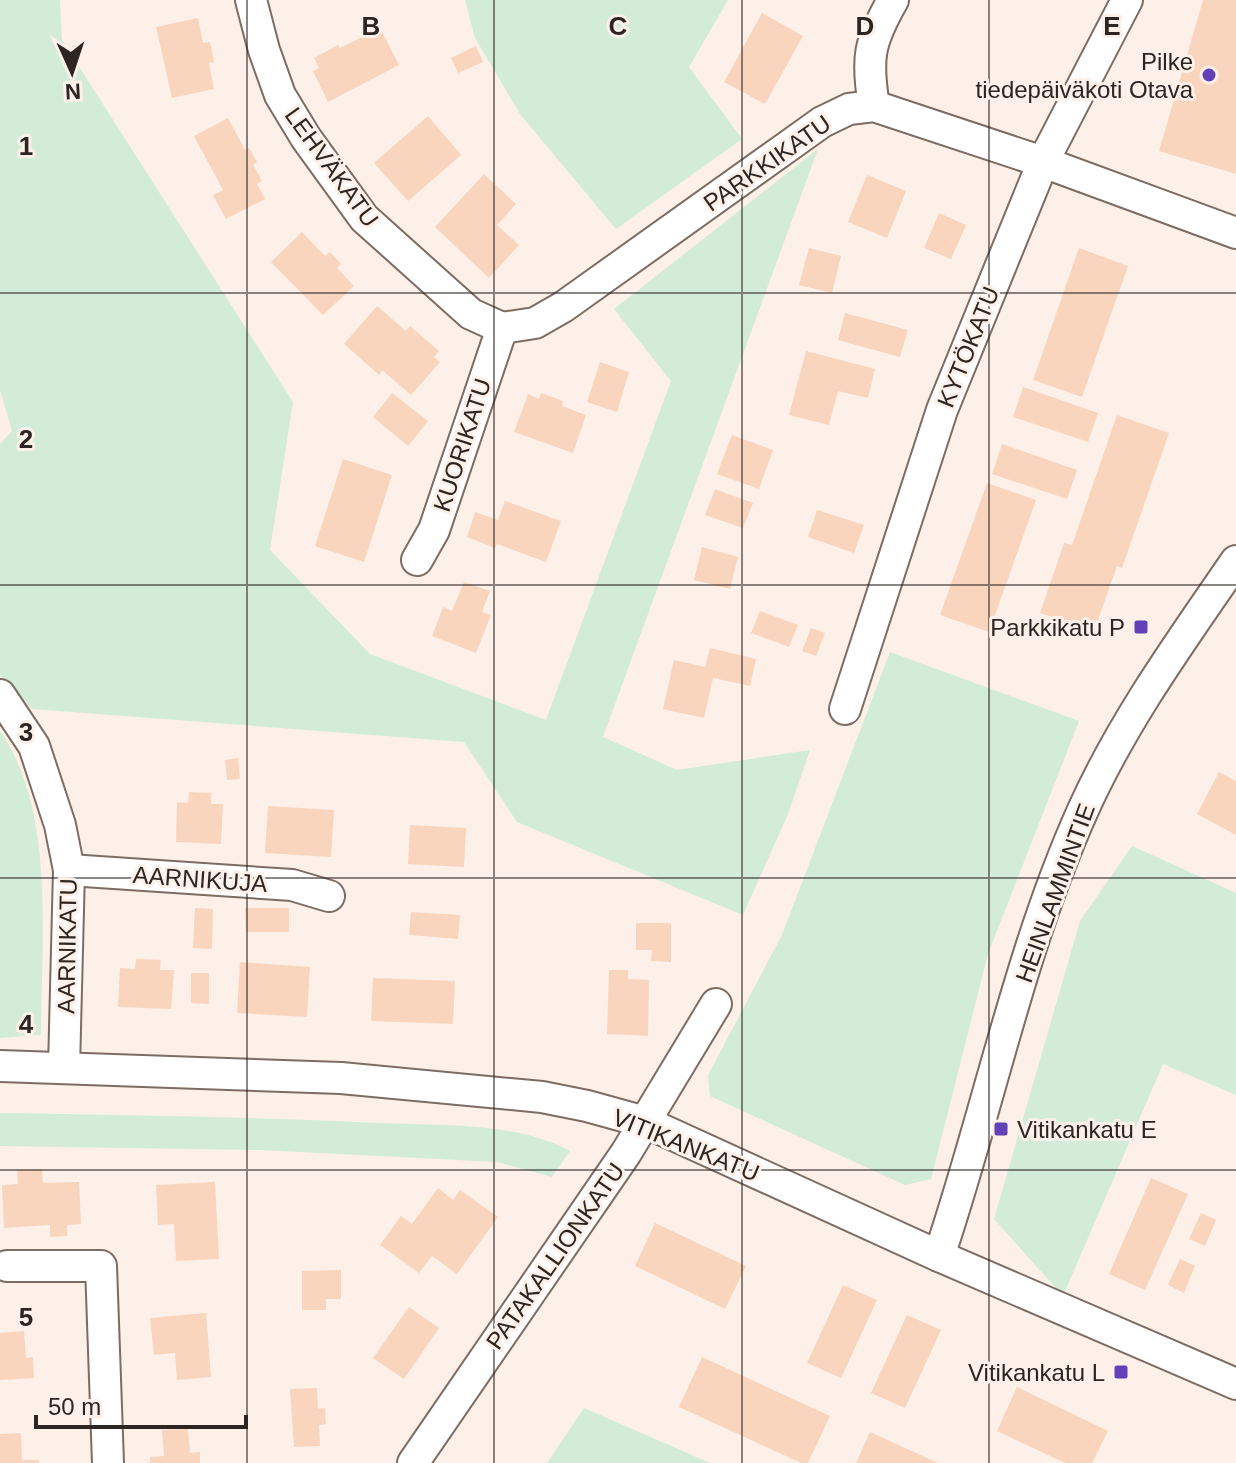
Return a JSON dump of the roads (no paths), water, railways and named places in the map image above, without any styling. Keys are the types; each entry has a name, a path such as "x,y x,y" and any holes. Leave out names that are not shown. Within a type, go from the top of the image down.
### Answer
{"street":[{"name":"LEHVÄKATU","path":"251,0 280,95 306,138 364,218 471,314 502,328"},
{"path":"893,0 871,43 868,70 874,106 1043,162 1236,233"},
{"name":"KYTÖKATU","path":"845,709 942,410 1043,162 1127,0"},
{"name":"PARKKIKATU","path":"502,328 535,323 563,307 822,122 849,109 874,106"},
{"name":"KUORIKATU","path":"417,560 434,530 502,328"},
{"name":"HEINLAMMINTIE","path":"939,1256 1011,1012 1054,882 1084,808 1136,709 1236,561"},
{"name":"AARNIKATU","path":"0,695 34,746 60,825 69,870 64,1068"},
{"name":"AARNIKUJA","path":"69,870 292,885 329,896"},
{"name":"PATAKALLIONKATU","path":"413,1463 626,1153 716,1004"},
{"name":"VITIKANKATU","path":"0,1066 341,1078 542,1097 645,1122 939,1256 1236,1384"},
{"path":"7,1266 101,1266 108,1463"}],"place":[{"name":"Pilke tiedepäiväkoti Otava","path":"1209,75"},
{"name":"Parkkikatu P","path":"1141,627"},
{"name":"Vitikankatu E","path":"1001,1129"},
{"name":"Vitikankatu L","path":"1121,1372"}]}
